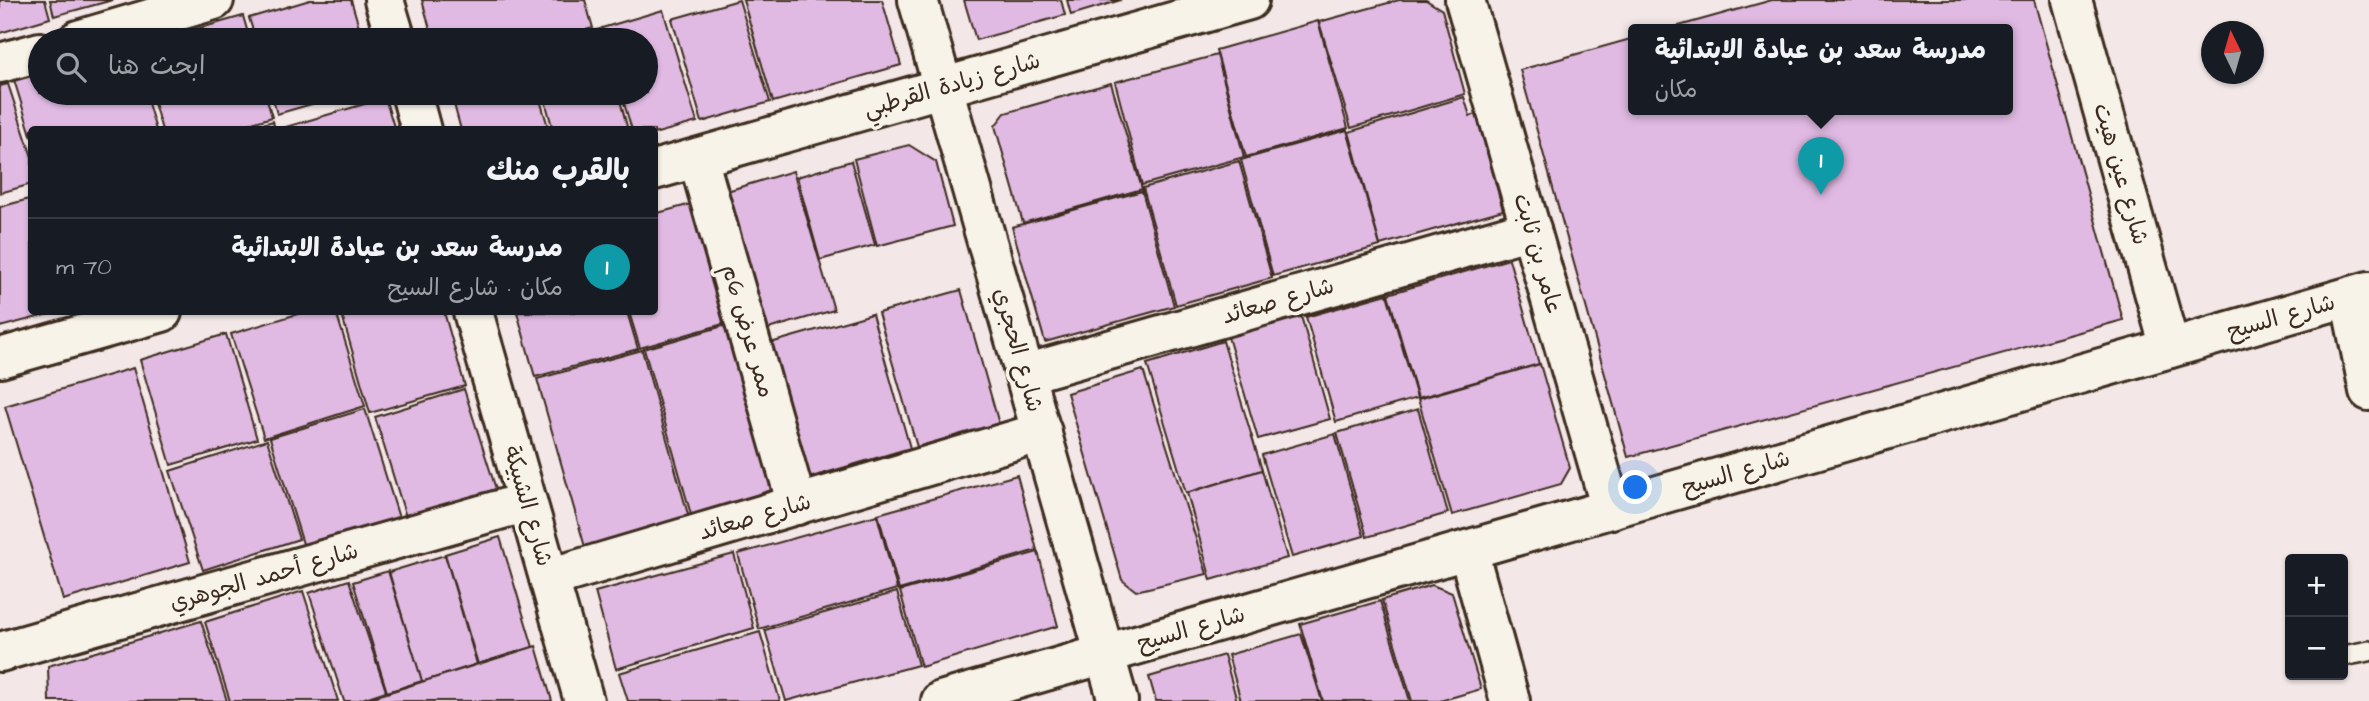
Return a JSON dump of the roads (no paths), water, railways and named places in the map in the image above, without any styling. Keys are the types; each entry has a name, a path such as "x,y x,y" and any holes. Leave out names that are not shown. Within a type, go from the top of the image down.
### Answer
{"street":[{"path":"119,28 214,0"},
{"path":"384,0 392,28"},
{"name":"شارع الحجري","path":"918,0 1118,701"},
{"name":"شارع زيادة القرطبي","path":"658,169 943,88 1197,7 1249,0"},
{"name":"عامر بن ثابت","path":"1465,0 1611,509"},
{"name":"شارع عين هيت","path":"2072,0 2170,348"},
{"path":"0,64 28,55"},
{"path":"414,105 420,126"},
{"name":"ممر عرض 6م","path":"698,158 797,505"},
{"name":"شارع صعائد","path":"1025,374 1531,229"},
{"path":"2360,294 2369,391"},
{"name":"شارع السيح","path":"941,701 2360,294"},
{"path":"0,358 151,315"},
{"name":"شارع الشبيكة","path":"474,315 584,701"},
{"name":"شارع صعائد","path":"549,578 1042,432"},
{"name":"شارع أحمد الجوهري","path":"0,652 527,502"},
{"path":"1468,550 1510,701"}],"lane":[{"path":"2348,655 2369,651"}],"place":[{"name":"مدرسة سعد بن عبادة الابتدائية","path":"1821,195"}]}
